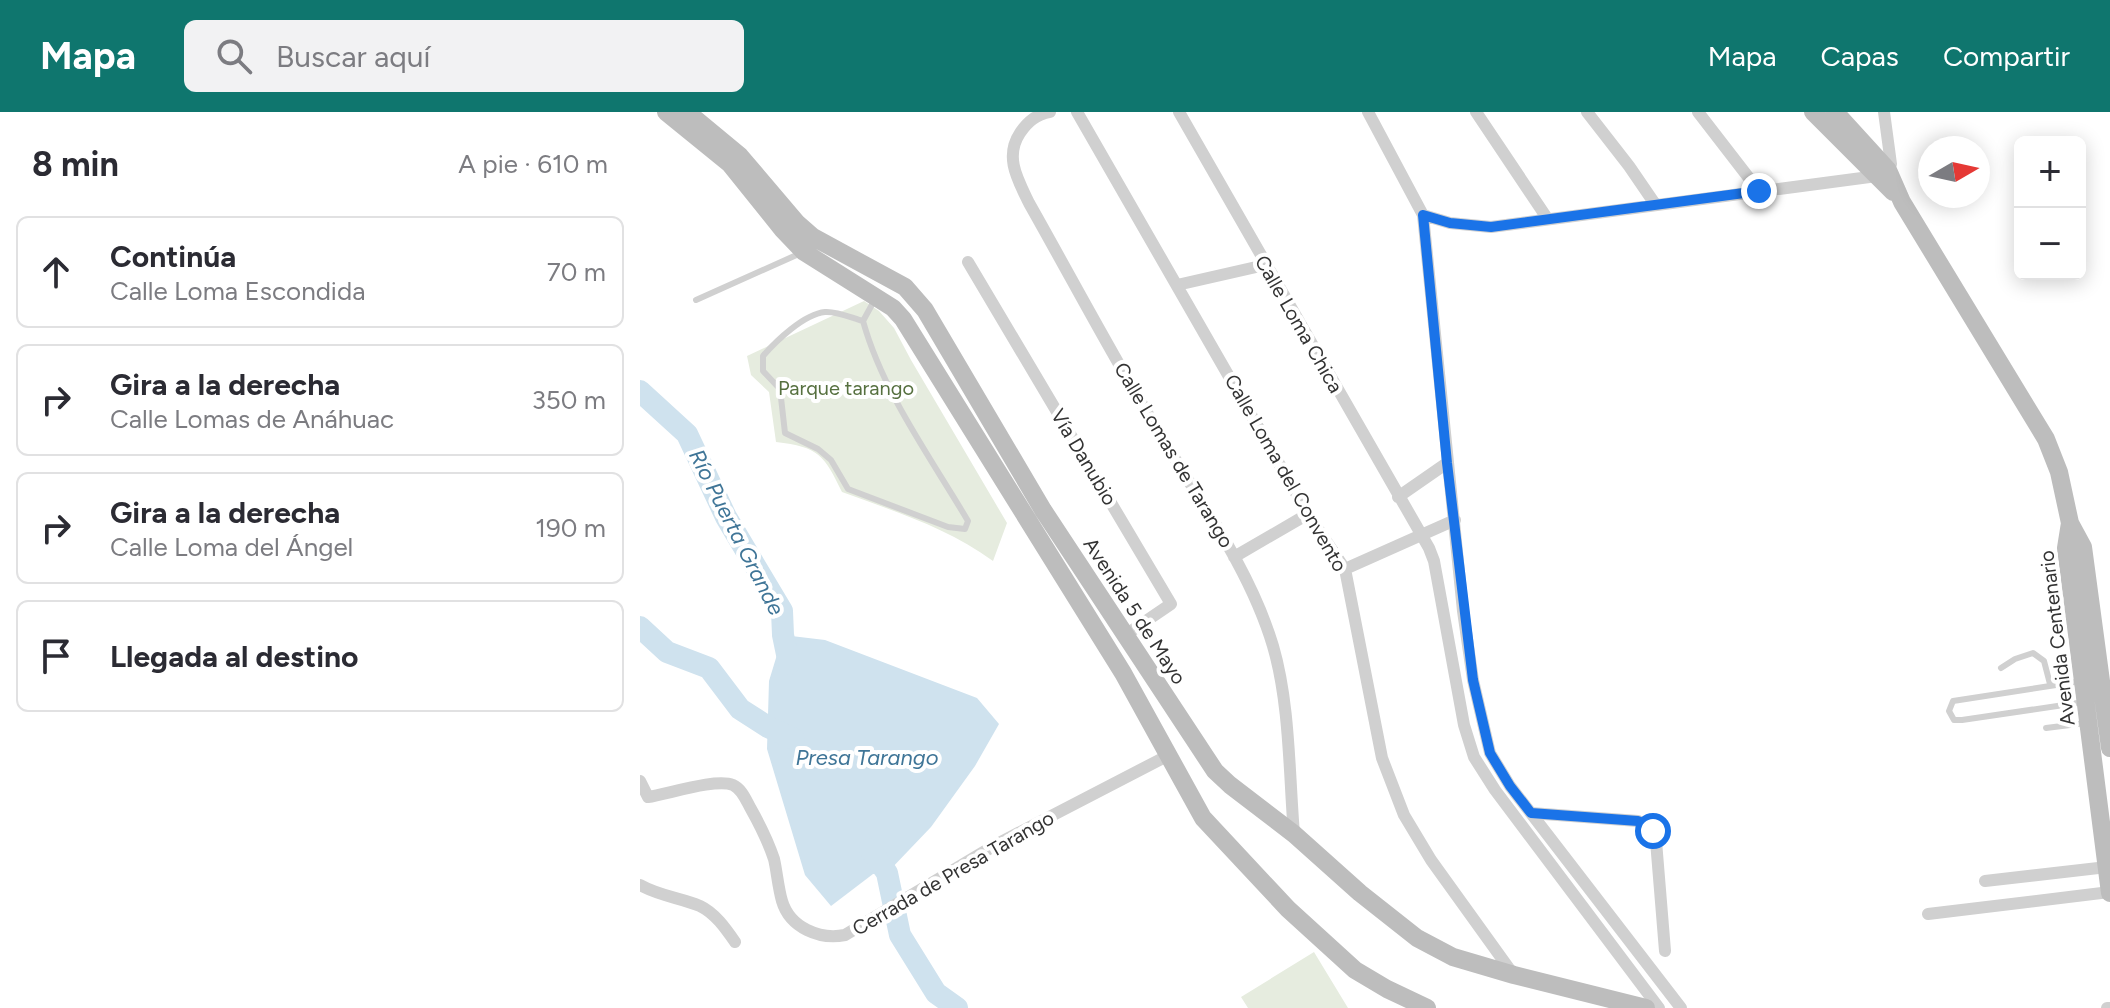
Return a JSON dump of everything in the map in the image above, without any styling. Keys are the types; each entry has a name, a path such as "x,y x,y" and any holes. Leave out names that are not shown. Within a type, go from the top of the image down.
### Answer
{"main road":[{"name":"Avenida 5 de Mayo","path":"666,112 735,160 783,230 804,252 893,308 903,319 1123,673 1203,818 1288,909 1355,970 1427,1008"},
{"name":"Avenida 5 de Mayo","path":"687,112 813,237 905,287 925,310 1043,510 1215,771 1417,938 1453,957 1646,1008"},
{"name":"Avenida Centenario","path":"1813,112 1882,173"},
{"name":"Avenida Centenario","path":"1835,112 1902,202 2046,439 2059,472 2070,523 2066,548 2095,701 2107,867 2104,893"},
{"name":"Avenida Centenario","path":"2097,721 2110,748"}],"street":[{"name":"Calle Lomas de Tarango","path":"1050,112 1033,117 1013,145 1015,173 1144,408 1234,557 1264,618 1274,649 1283,699 1294,834"},
{"name":"Calle Loma del Convento","path":"1077,112 1308,514 1345,569 1382,758 1404,815 1431,860 1514,975"},
{"name":"Calle Loma Chica","path":"1179,112 1434,561 1455,685 1474,757 1495,790 1659,1008"},
{"path":"1368,112 1423,215 1463,611 1482,724 1490,753 1510,786 1681,1008"},
{"path":"1476,112 1547,218"},
{"path":"1587,112 1655,204"},
{"path":"1698,112 1759,191"},
{"path":"1423,215 1450,223 1491,227 1882,173 1892,158 1884,112"},
{"name":"Vía Danubio","path":"968,262 1171,604 1124,636"},
{"path":"1177,285 1265,265"},
{"path":"1398,497 1447,463"},
{"path":"1234,557 1308,514"},
{"path":"1345,569 1455,520"},
{"name":"Cerrada de Presa Tarango","path":"640,781 648,797 721,783 733,785 741,791 766,837 782,904 802,927 818,936 831,938 845,935 997,844 1167,756"},
{"path":"1531,813 1638,821 1647,825 1656,841 1665,951"},
{"path":"1985,881 2107,867"},
{"path":"640,885 699,906 713,915 735,942"},
{"path":"1928,914 2104,893"}],"lane":[{"path":"696,300 804,252"},
{"path":"863,321 831,312 818,314 777,340 763,356 763,371 780,389 782,396 782,429 831,460 848,489 948,527 965,529 968,521 907,418 871,347 863,321 876,297"},
{"path":"2001,668 2033,653 2044,661 2050,684"},
{"path":"2092,679 1953,701 1949,706 1950,717 1962,720 2095,701"},
{"path":"2046,728 2097,721"}],"green space":[{"name":"Parque tarango","path":"864,301 879,311 894,328 1007,523 993,561 939,530 842,492 825,461 818,455 802,447 776,442 769,392 751,375 747,356"},
{"path":"1314,952 1348,1008 1248,1008 1241,997"}],"water":[{"name":"Presa Tarango","path":"783,635 825,640 977,698 999,724 975,766 931,827 887,873 873,874 831,906 805,875 767,749 769,681"}],"waterway":[{"name":"Río Puerta Grande","path":"640,391 687,434 726,517 782,611 789,664"},
{"path":"640,627 667,652 709,668 740,709 794,739"},
{"path":"870,849 887,873 900,935 936,993 957,1008"}],"route":[{"path":"1653,831 1638,821 1531,813 1490,753 1473,680 1463,611 1423,215 1450,223 1491,227 1759,191"}]}
